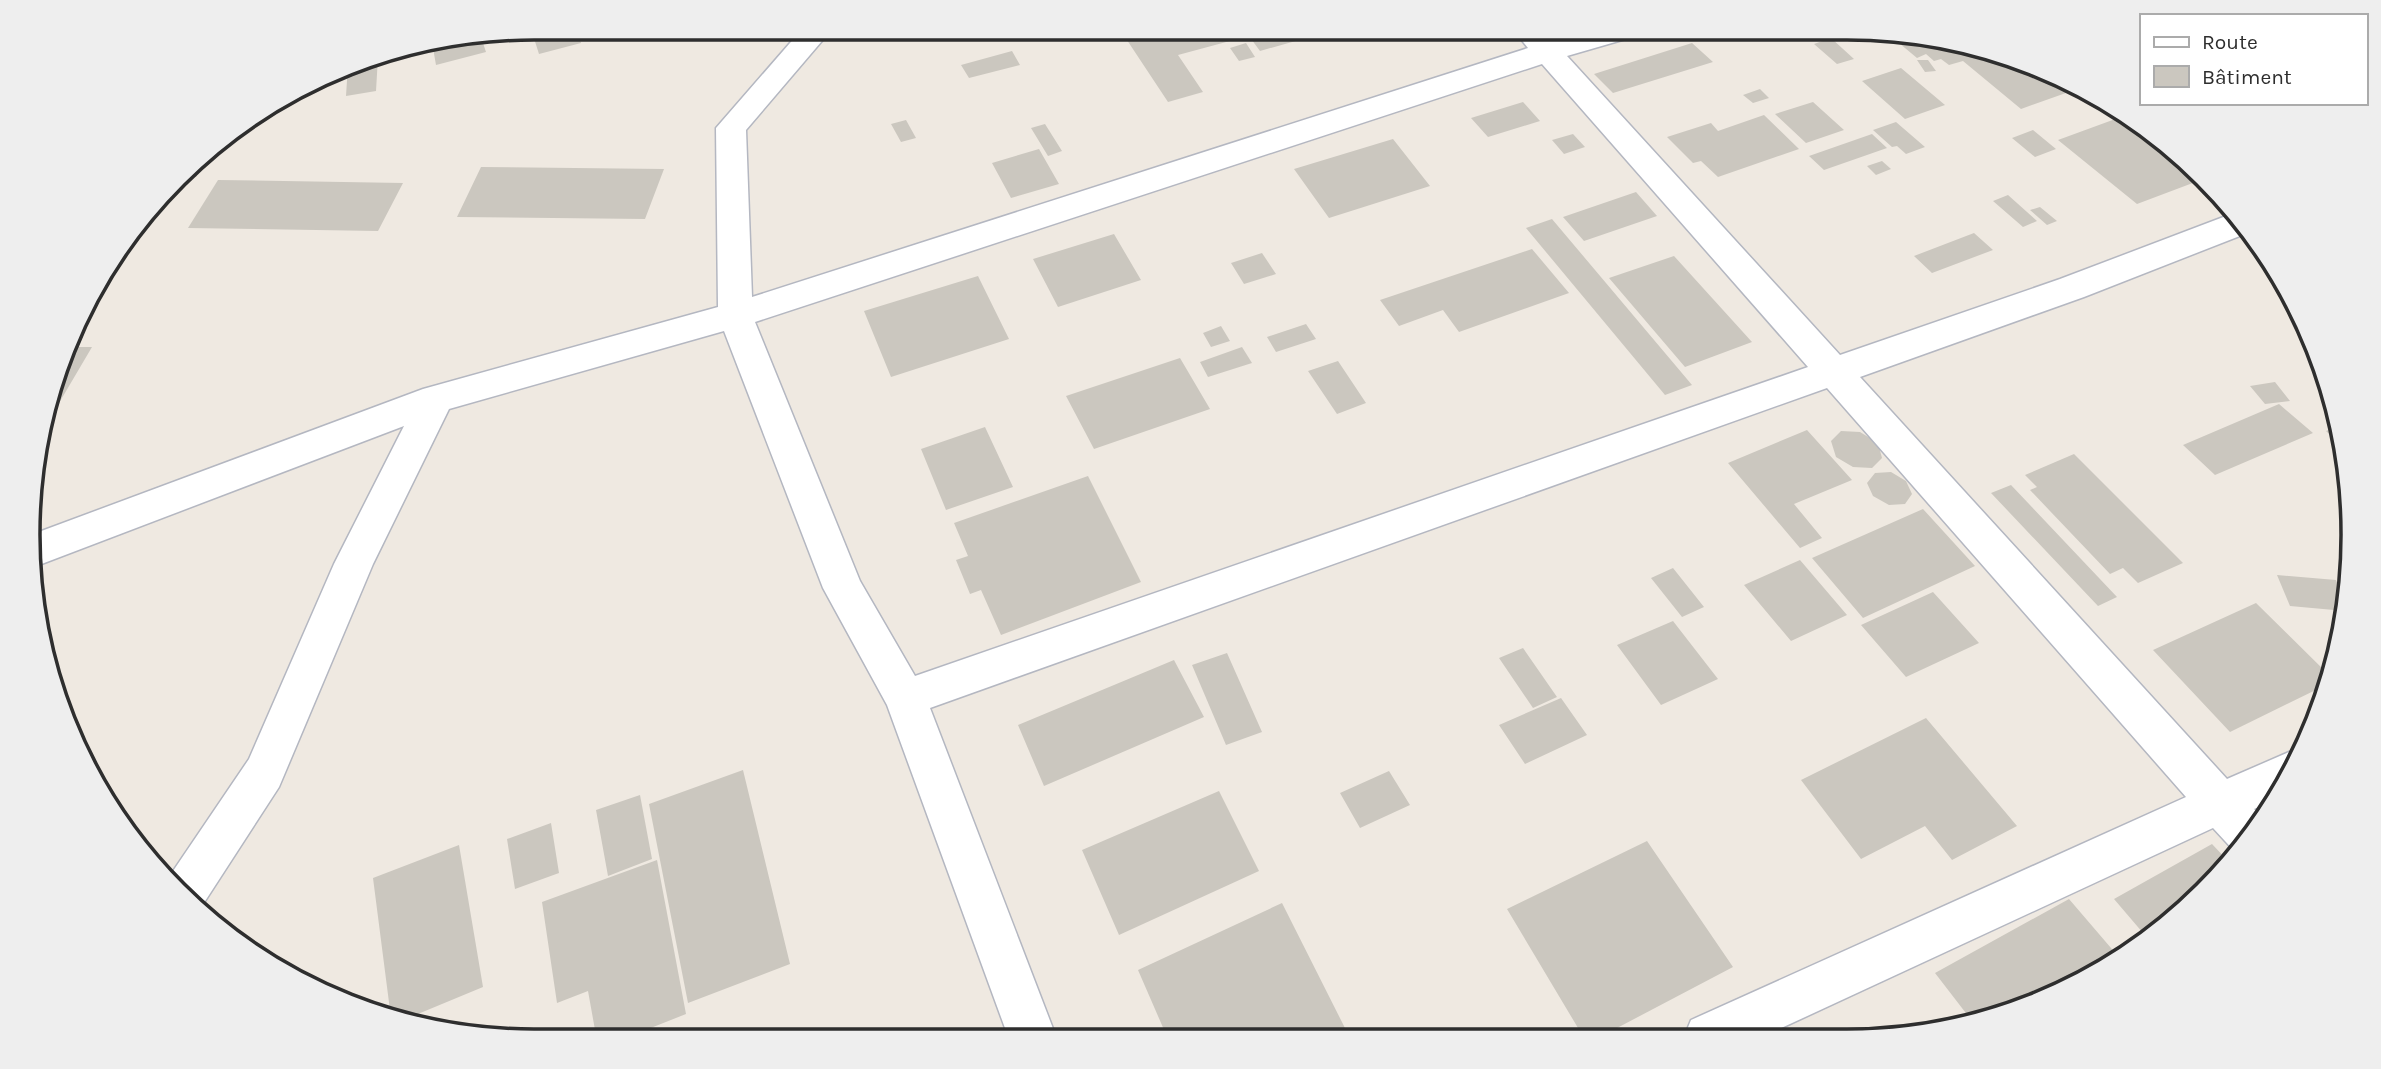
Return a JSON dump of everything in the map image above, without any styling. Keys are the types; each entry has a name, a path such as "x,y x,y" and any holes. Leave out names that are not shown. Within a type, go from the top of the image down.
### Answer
{"street":[{"path":"808,40 731,128 735,315 843,588 905,698 1029,1029"},
{"path":"40,548 436,399 735,315 1537,40 2243,829"},
{"path":"905,698 2072,288 2232,226"},
{"path":"189,888 264,773 354,564 436,399"},
{"path":"1726,1029 2277,777"}],"building":[{"path":"535,40 580,40 581,43 539,54"},
{"path":"1127,40 1234,40 1178,55 1203,92 1168,102"},
{"path":"1252,40 1299,40 1260,51"},
{"path":"1833,40 1854,59 1837,64 1814,44"},
{"path":"483,43 486,52 436,65 434,51"},
{"path":"1246,43 1255,57 1239,61 1230,48"},
{"path":"1692,43 1713,62 1613,93 1594,74"},
{"path":"1899,43 1943,50 2005,66 2068,92 2021,109 1963,61 1949,65 1941,59 1934,61 1926,54 1917,58"},
{"path":"1012,51 1020,65 969,78 961,65"},
{"path":"1917,60 1928,60 1936,71 1925,72"},
{"path":"377,66 376,91 346,96 347,77"},
{"path":"1901,68 1945,105 1905,119 1862,81"},
{"path":"1760,89 1769,98 1753,103 1743,95"},
{"path":"1523,102 1540,121 1488,137 1471,118"},
{"path":"1813,102 1844,130 1806,143 1775,114"},
{"path":"1764,115 1799,149 1718,177 1701,161 1693,163 1667,137 1711,123 1718,131"},
{"path":"2114,119 2147,142 2194,183 2137,204 2058,140"},
{"path":"906,120 916,138 901,142 891,124"},
{"path":"1896,122 1925,147 1906,154 1897,146 1892,147 1873,130"},
{"path":"1045,124 1062,151 1048,156 1031,128"},
{"path":"2033,130 2056,149 2035,157 2012,138"},
{"path":"1573,134 1585,147 1564,154 1552,140"},
{"path":"1872,134 1887,148 1824,170 1809,156"},
{"path":"1393,139 1430,186 1329,218 1294,169"},
{"path":"1039,149 1059,184 1011,198 992,163"},
{"path":"1882,161 1891,169 1876,175 1867,166"},
{"path":"481,167 664,169 645,219 457,217"},
{"path":"218,180 403,183 378,231 188,228"},
{"path":"1636,192 1657,216 1584,241 1563,217"},
{"path":"2008,195 2037,221 2023,227 1993,201"},
{"path":"2040,207 2057,221 2047,225 2030,210"},
{"path":"1552,219 1692,385 1665,395 1526,228"},
{"path":"1974,233 1993,250 1932,273 1914,256"},
{"path":"1114,234 1141,280 1058,307 1033,259"},
{"path":"1532,249 1569,293 1459,332 1443,310 1399,326 1380,300"},
{"path":"1262,253 1276,274 1244,284 1231,263"},
{"path":"1674,256 1752,342 1685,367 1609,278"},
{"path":"978,276 1009,339 891,377 864,311"},
{"path":"1306,324 1316,339 1276,352 1267,337"},
{"path":"1221,326 1230,341 1211,347 1203,333"},
{"path":"77,347 92,347 57,406"},
{"path":"1242,347 1252,363 1208,377 1200,362"},
{"path":"1180,358 1210,409 1094,449 1066,396"},
{"path":"1338,361 1366,403 1337,414 1308,371"},
{"path":"2275,382 2290,401 2265,404 2250,386"},
{"path":"2279,404 2313,433 2215,475 2183,445"},
{"path":"985,427 1013,487 946,510 921,449"},
{"path":"1807,430 1852,480 1794,504 1822,538 1800,548 1728,463"},
{"path":"1841,431 1860,432 1878,443 1882,458 1872,468 1853,467 1836,457 1831,441"},
{"path":"2074,454 2183,563 2138,583 2123,568 2110,574 2030,490 2037,487 2025,475"},
{"path":"1891,472 1906,481 1912,494 1905,504 1889,505 1873,496 1867,483 1875,473"},
{"path":"1088,476 1141,582 1001,635 981,590 970,594 956,560 968,556 954,523"},
{"path":"2011,485 2117,597 2098,606 1991,493"},
{"path":"1923,509 1975,566 1863,618 1812,558"},
{"path":"1800,560 1847,615 1791,641 1744,585"},
{"path":"1673,568 1704,607 1682,617 1651,578"},
{"path":"2277,575 2336,580 2338,585 2335,610 2290,606"},
{"path":"1933,592 1979,643 1906,677 1861,625"},
{"path":"2256,603 2322,668 2316,690 2230,732 2153,650"},
{"path":"1673,621 1718,679 1661,705 1617,645"},
{"path":"1523,648 1557,697 1533,708 1499,658"},
{"path":"1227,653 1262,732 1226,745 1192,665"},
{"path":"1174,660 1204,717 1044,786 1018,725"},
{"path":"1561,698 1587,735 1525,764 1499,725"},
{"path":"1926,718 2017,826 1952,860 1925,826 1861,859 1801,780"},
{"path":"743,770 790,964 688,1003 649,804"},
{"path":"1389,771 1410,805 1360,828 1340,793"},
{"path":"1219,791 1259,871 1119,935 1082,850"},
{"path":"640,795 652,859 608,876 596,810"},
{"path":"551,823 559,873 515,889 507,839"},
{"path":"1647,841 1733,967 1615,1029 1579,1029 1507,909"},
{"path":"2212,844 2222,855 2196,884 2141,931 2114,899"},
{"path":"459,845 483,987 417,1014 390,1007 373,878"},
{"path":"657,860 686,1014 648,1029 595,1029 588,991 557,1003 542,902"},
{"path":"2069,899 2113,950 2094,963 2036,991 1966,1014 1935,973"},
{"path":"1282,903 1345,1029 1164,1029 1138,970"}]}
